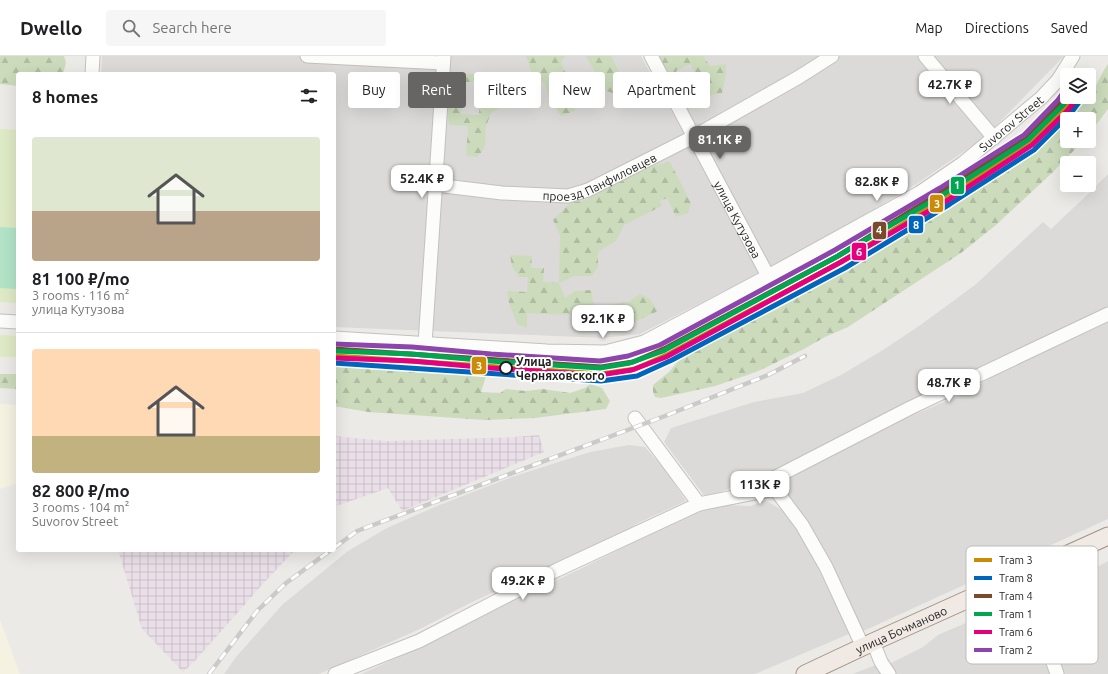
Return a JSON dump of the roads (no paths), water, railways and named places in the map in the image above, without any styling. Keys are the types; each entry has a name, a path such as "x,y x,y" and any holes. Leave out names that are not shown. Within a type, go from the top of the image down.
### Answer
{"main road":[{"name":"улица Бочманово","path":"1086,546 1108,536"},
{"name":"улица Бочманово","path":"805,674 966,600"}],"street":[{"path":"92,72 93,56"},
{"path":"307,56 443,60 425,344"},
{"name":"улица Кутузова","path":"651,56 768,276"},
{"name":"проезд Панфиловцев","path":"436,185 502,193 568,196 588,190 694,137 815,60 832,56"},
{"path":"925,56 994,138"},
{"name":"Suvorov Street","path":"336,338 547,351 605,352 644,342 919,193 963,163 1041,98 1058,80 1073,56"},
{"path":"889,674 868,644 802,525 775,489 772,479 910,408 1108,314"},
{"path":"0,321 16,322"},
{"path":"635,418 699,504"},
{"path":"335,674 419,641 557,570 699,504 775,489"},
{"path":"1054,664 1057,674"}],"railway":[{"path":"336,547 357,531 665,416 768,375 805,356"},
{"path":"209,674 257,611 286,583 328,552"}],"tram line":[{"name":"2","path":"336,344 412,347 600,361 628,356 660,345 835,250 940,188 1024,135 1060,97"},
{"name":"4","path":"336,349 601,367 633,362 666,348 838,256 1026,139 1060,104"},
{"name":"1","path":"336,351 412,354 600,368 630,363 663,351 838,256 944,194 1028,140 1064,104"},
{"name":"3","path":"336,356 601,374 635,369 669,354 841,262 946,198 1030,144 1069,104"},
{"name":"6","path":"336,358 412,361 600,375 632,370 666,357 841,262 948,200 1032,145 1073,104"},
{"name":"8","path":"336,363 601,381 637,376 672,360 845,268 950,204 1034,150 1071,113 1078,104"}],"place":[{"name":"Улица Черняховского","path":"506,368"}]}
